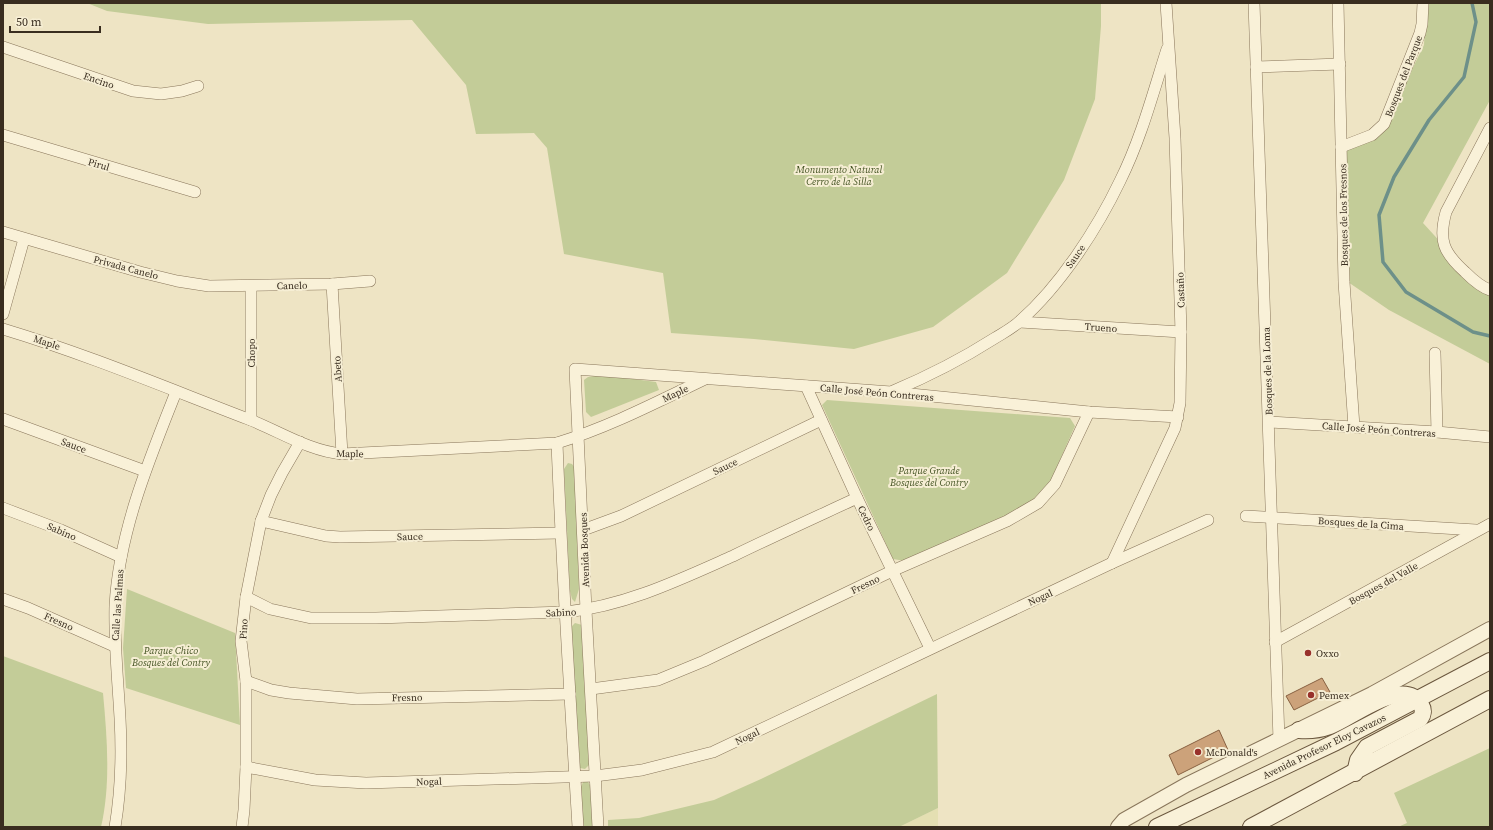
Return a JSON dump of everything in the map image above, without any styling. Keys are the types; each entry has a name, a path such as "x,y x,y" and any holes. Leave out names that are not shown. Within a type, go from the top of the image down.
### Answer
{"main road":[{"name":"Avenida Profesor Eloy Cavazos","path":"1157,827 1336,742 1490,661"},
{"path":"1299,730 1318,730 1330,726 1389,696 1405,695 1418,700 1423,708 1420,719 1367,747 1358,760 1355,773"},
{"path":"1251,827 1355,773 1490,699"}],"street":[{"name":"Castaño","path":"1112,563 1172,434 1178,417 1181,398 1181,332 1175,138 1166,3"},
{"name":"Bosques de la Loma","path":"1254,3 1279,740"},
{"name":"Bosques de los Fresnos","path":"1338,3 1344,282 1354,427"},
{"name":"Bosques del Parque","path":"1341,147 1372,134 1384,124 1420,33 1423,3"},
{"name":"Sauce","path":"891,392 936,372 980,348 1020,322 1044,297 1070,264 1100,219 1121,180 1138,138 1169,43"},
{"name":"Encino","path":"3,47 133,91 162,94 182,92 198,86"},
{"path":"1256,67 1340,64"},
{"path":"1490,128 1446,212 1442,226 1442,237 1443,244 1452,260 1469,276 1490,290"},
{"name":"Pirul","path":"3,136 195,192"},
{"name":"Privada Canelo","path":"3,232 140,272 177,281 208,286 251,286"},
{"path":"3,314 24,239"},
{"path":"332,284 370,280"},
{"name":"Canelo","path":"251,286 332,284"},
{"name":"Abeto","path":"332,284 342,454"},
{"name":"Chopo","path":"251,286 251,420"},
{"name":"Trueno","path":"1020,322 1181,332"},
{"name":"Maple","path":"3,329 54,344 251,420 300,442 334,453 342,454 557,443 579,436 626,417 706,378"},
{"path":"1435,353 1437,432"},
{"name":"Calle José Peón Contreras","path":"575,369 891,392 1089,412 1178,417"},
{"name":"Avenida Bosques","path":"575,369 598,827"},
{"name":"Cedro","path":"806,386 857,498 930,648"},
{"name":"Calle las Palmas","path":"115,827 120,792 121,763 120,719 114,646 115,605 120,557 145,470 176,392"},
{"name":"Fresno","path":"591,689 658,680 704,661 892,571 1007,521 1038,503 1055,484 1089,412"},
{"name":"Sauce","path":"3,419 145,470"},
{"name":"Sauce","path":"583,530 621,516 821,420"},
{"name":"Calle José Peón Contreras","path":"1269,422 1437,432 1490,437"},
{"name":"Pino","path":"242,827 246,767 246,681 241,641 246,597 261,521 279,478 300,442"},
{"name":"Avenida Bosques","path":"557,443 560,533 578,827"},
{"name":"Sabino","path":"246,597 270,609 311,618 376,618 566,612 586,610 639,596 679,580 857,498"},
{"name":"Sabino","path":"3,508 61,530 120,557"},
{"name":"Bosques de la Cima","path":"1246,516 1476,530"},
{"name":"Nogal","path":"246,767 315,780 366,783 595,776 642,770 713,752 930,648 1208,520"},
{"name":"Sauce","path":"261,521 326,536 340,537 560,533"},
{"name":"Bosques del Valle","path":"1275,642 1476,530 1490,524"},
{"name":"Fresno","path":"3,599 28,608 114,646"},
{"path":"1118,827 1124,820 1186,785 1372,694 1490,629"},
{"name":"Fresno","path":"246,681 272,690 289,693 357,699 570,694"}],"shaded area":[{"path":"938,808 938,827 899,827"}],"green space":[{"name":"Monumento Natural Cerro de la Silla","path":"87,3 1101,3 1101,26 1095,99 1064,180 1007,273 933,327 854,349 754,339 671,333 663,273 564,254 547,148 534,133 476,134 466,85 412,20 208,24 107,11"},
{"path":"1426,3 1490,3 1490,100 1423,223 1487,293 1490,293 1490,364 1389,310 1348,282 1343,149 1383,128 1424,45"},
{"path":"603,375 656,382 659,390 591,417 586,412 584,380 588,377"},
{"name":"Parque Grande Bosques del Contry","path":"827,400 1070,418 1075,426 1051,480 1032,501 1011,513 905,561 893,559 822,405"},
{"path":"568,463 572,464 575,468 579,589 575,602 572,599 570,591 564,469"},
{"name":"Parque Chico Bosques del Contry","path":"127,589 235,633 240,725 126,688 123,648"},
{"path":"575,623 582,625 589,765 585,769 580,768 571,627"},
{"path":"3,656 103,693 107,743 107,777 101,827 3,827"},
{"path":"937,694 938,808 899,827 608,827 608,820 639,818 714,800 761,779"},
{"path":"1490,748 1490,827 1398,827 1407,823 1394,793"},
{"path":"587,780 591,787 593,827 583,827 581,787 583,782"}],"building":[{"path":"1322,678 1330,692 1294,710 1286,696"},
{"name":"McDonald's","path":"1219,730 1228,750 1178,775 1169,755"}],"waterway":[{"path":"1472,3 1476,22 1464,77 1429,120 1394,177 1379,215 1383,262 1406,292 1473,332 1490,336"}],"place":[{"name":"Oxxo","path":"1308,653"},
{"name":"Pemex","path":"1311,695"},
{"name":"McDonald's","path":"1198,752"}]}
